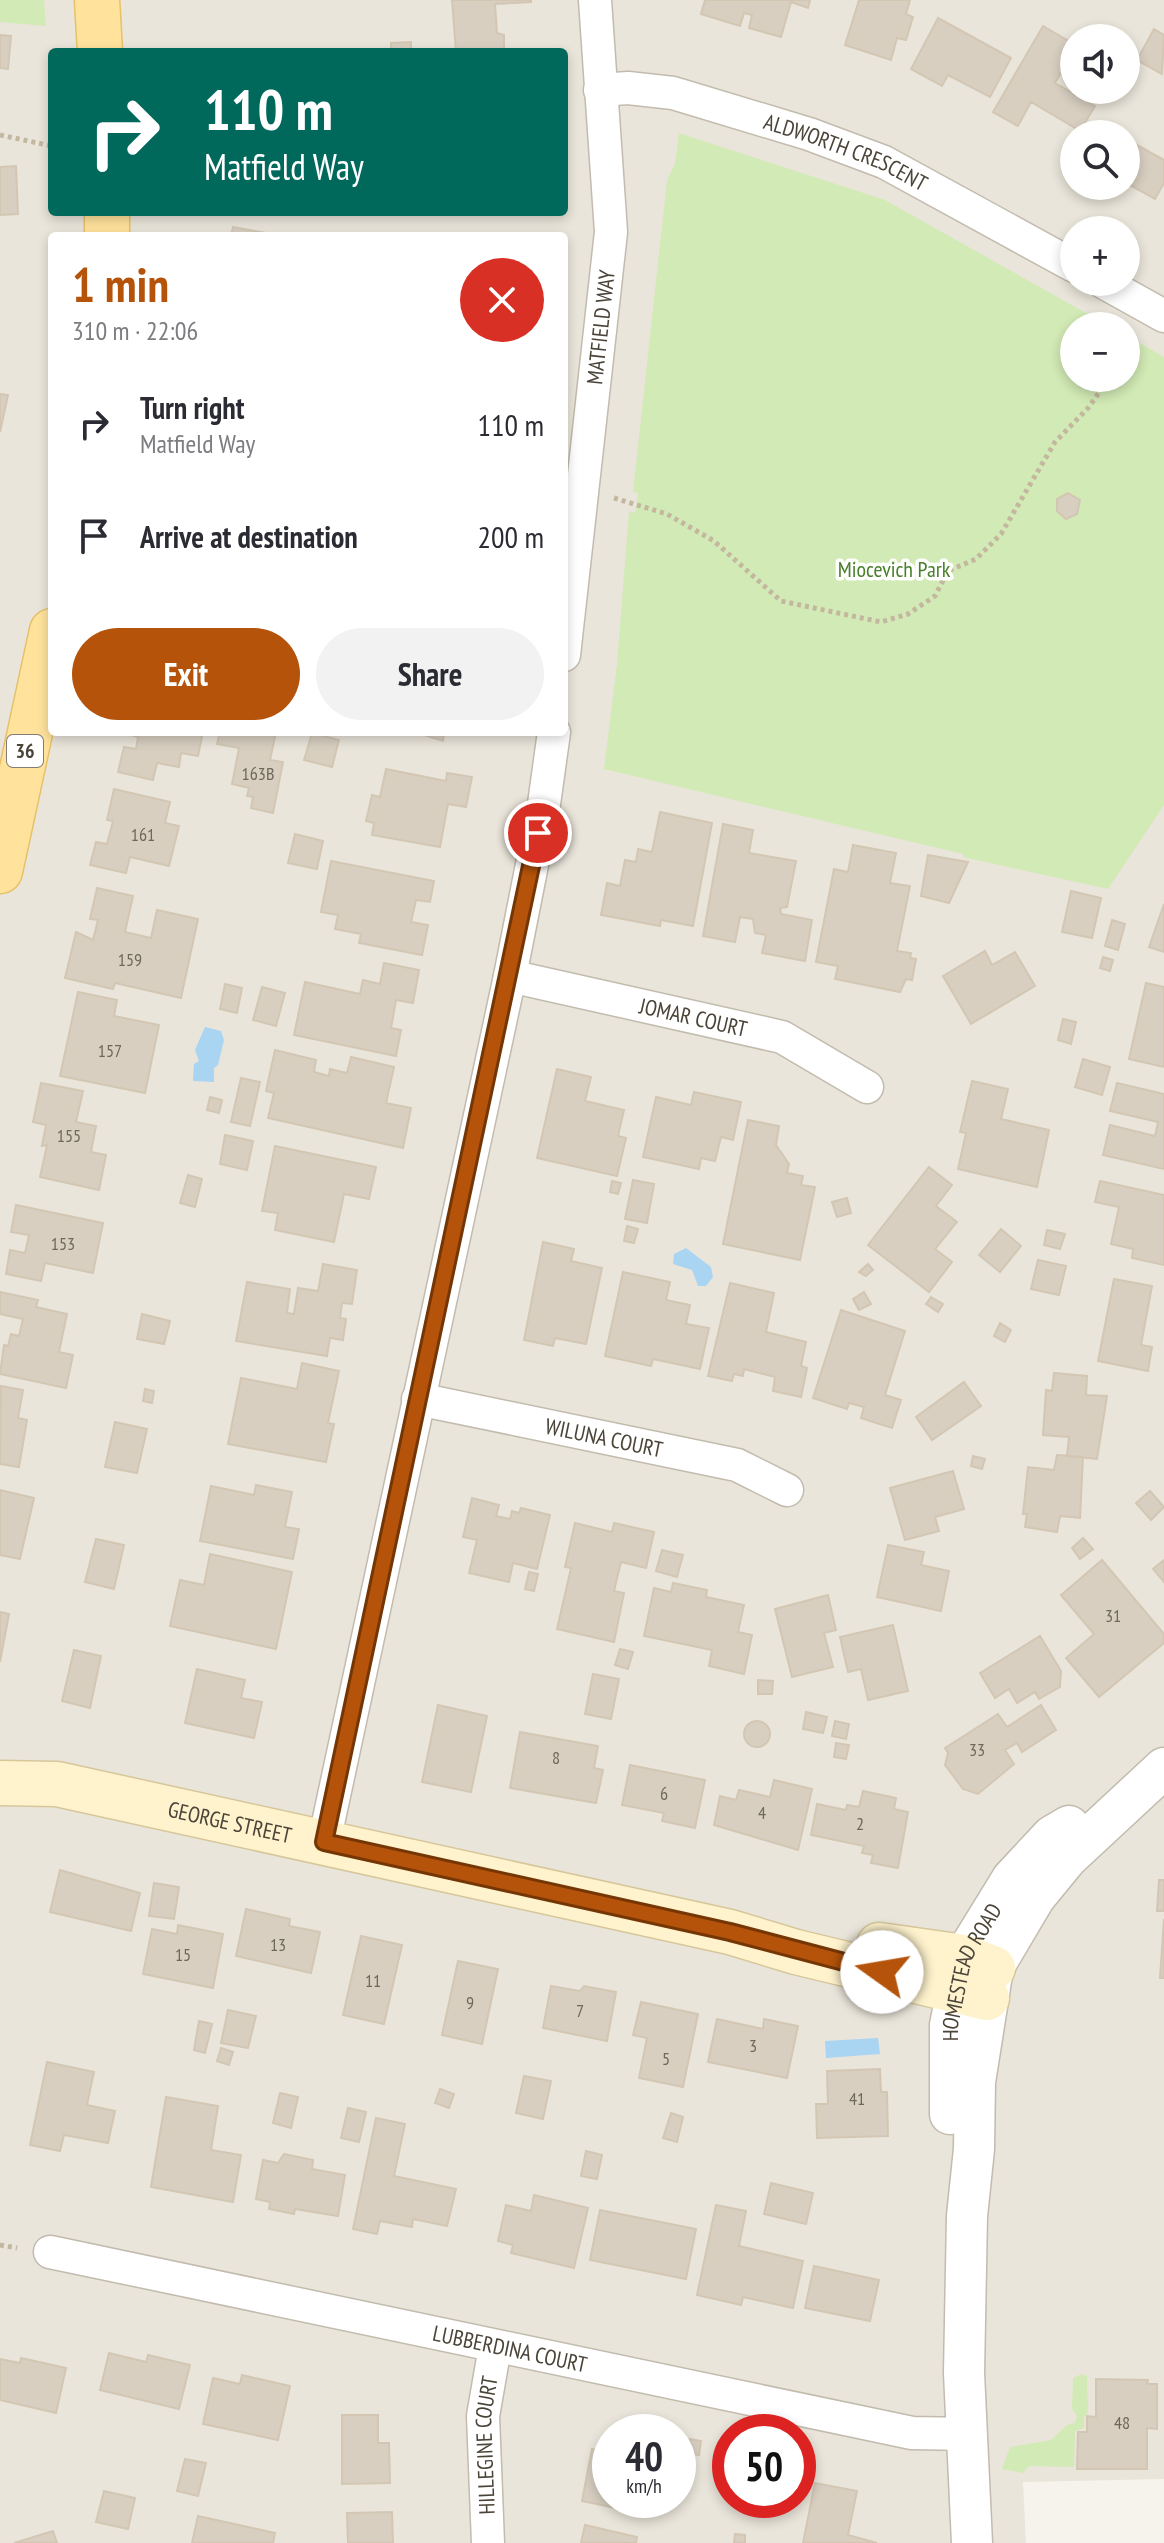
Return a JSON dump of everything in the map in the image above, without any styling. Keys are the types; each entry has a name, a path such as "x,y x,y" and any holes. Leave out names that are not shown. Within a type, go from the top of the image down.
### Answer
{"main road":[{"path":"97,0 100,48"},
{"name":"36","path":"0,871 48,649"},
{"name":"GEORGE STREET","path":"0,1752 57,1784"},
{"name":"GEORGE STREET","path":"0,1783 57,1784 730,1932 796,1952 975,1978"}],"street":[{"name":"MATFIELD WAY","path":"568,619 611,232 595,0"},
{"name":"ALDWORTH CRESCENT","path":"600,90 628,88 673,93 809,134 884,162 1060,258"},
{"path":"1128,296 1164,316"},
{"path":"324,1842 510,976 553,736"},
{"name":"JOMAR COURT","path":"510,976 782,1037 867,1087"},
{"name":"WILUNA COURT","path":"418,1399 737,1465 787,1490"},
{"name":"HOMESTEAD ROAD","path":"972,2543 964,2373 967,2216 974,2149 975,1978 1012,1879 1052,1836 1130,1797 1164,1768"},
{"name":"LUBBERDINA COURT","path":"50,2252 912,2433 969,2434"},
{"name":"HILLEGINE COURT","path":"488,2543 483,2416 495,2347"}],"path":[{"path":"0,135 48,145"},
{"path":"605,496 667,514 714,541 781,601 881,622 908,614 935,596 948,571 976,559 1001,534 1055,442 1099,392"}],"shaded area":[{"path":"0,0 1164,0 1164,2479 1023,2482 1026,2543 0,2543"}],"green space":[{"path":"0,0 44,0 46,26 0,22"},
{"name":"Miocevich Park","path":"679,133 885,200 1084,312 1060,312 1060,392 1140,392 1140,343 1164,357 1164,805 1108,889 963,857 963,854 604,769 617,664 629,511 635,513 638,493 633,492 667,180 675,164"},
{"path":"1082,2374 1087,2376 1088,2413 1084,2417 1084,2428 1075,2431 1074,2467 1029,2466 1023,2473 1002,2469 1010,2447 1051,2440 1067,2425 1075,2423 1073,2378"}],"water":[{"path":"205,1027 221,1031 224,1040 218,1065 214,1068 214,1082 193,1081 194,1064 199,1061 195,1050"},
{"path":"686,1248 711,1267 713,1277 706,1286 698,1286 692,1270 673,1264 674,1254"},
{"path":"878,2038 880,2054 826,2058 825,2041"}],"building":[{"path":"452,0 531,0 495,4 497,33 504,35 504,48 456,48"},
{"path":"705,0 810,0 808,8 791,2 781,37 749,28 752,15 744,13 740,26 701,14"},
{"path":"859,0 910,0 906,14 913,17 906,40 897,38 891,60 845,45"},
{"path":"938,18 1011,58 990,97 948,75 942,86 911,69"},
{"path":"1043,26 1060,36 1060,74 1055,83 1060,86 1060,104 1095,106 1087,120 1061,120 1031,102 1018,126 993,112"},
{"path":"1154,29 1164,35 1162,74 1140,62 1140,55"},
{"path":"0,35 11,36 8,69 0,68"},
{"path":"411,42 411,48 391,48 391,43"},
{"path":"1140,147 1164,160 1164,183 1155,199 1140,191"},
{"path":"16,166 18,214 0,215 0,167"},
{"path":"233,227 260,232 232,232"},
{"path":"0,394 8,395 0,432"},
{"path":"1068,493 1080,500 1077,514 1066,519 1057,511 1057,499"},
{"path":"135,736 202,736 198,756 181,753 179,767 157,763 153,780 118,772 124,747 136,749 138,737"},
{"path":"219,736 275,736 270,760 283,762 273,813 251,808 253,797 247,796 249,788 232,784 239,748 217,744"},
{"path":"311,736 339,740 332,767 304,760"},
{"path":"427,736 444,736 443,741"},
{"path":"386,769 446,781 447,773 472,777 466,807 448,804 440,847 372,835 374,823 366,821 372,795 380,797"},
{"path":"114,789 170,802 165,823 179,826 169,866 130,857 126,873 90,865 96,842 107,844 113,821 107,820"},
{"path":"660,812 712,823 693,926 661,920 660,926 601,915 607,883 620,886 625,860 636,862 638,849 652,852"},
{"path":"723,824 753,830 749,853 796,861 787,907 780,908 781,914 812,920 805,961 762,953 766,935 755,933 753,919 740,917 735,942 703,936"},
{"path":"295,834 323,841 317,869 288,863"},
{"path":"853,845 896,853 890,883 910,886 897,951 911,953 910,958 916,959 912,980 906,979 900,992 835,979 838,966 816,962 834,869 848,872"},
{"path":"928,855 968,862 949,903 921,896"},
{"path":"331,861 434,881 430,902 416,900 411,922 428,925 422,955 359,943 361,934 335,929 338,915 321,912"},
{"path":"97,888 133,896 125,932 151,938 157,910 198,919 181,998 115,983 113,989 65,978 76,932 93,940 98,920 90,919"},
{"path":"1071,891 1101,898 1092,938 1062,932"},
{"path":"1164,904 1164,952 1149,947"},
{"path":"1112,920 1125,924 1118,950 1105,946"},
{"path":"985,951 992,965 1015,952 1035,986 971,1024 943,976"},
{"path":"1103,957 1113,960 1110,971 1100,968"},
{"path":"384,963 419,970 413,1003 396,1000 391,1028 401,1030 396,1056 294,1035 305,982 360,994 363,980 380,984"},
{"path":"1146,983 1164,987 1164,1067 1129,1059"},
{"path":"225,984 242,988 237,1013 220,1009"},
{"path":"262,987 285,993 276,1026 253,1020"},
{"path":"78,992 117,1000 114,1016 159,1025 145,1093 60,1076"},
{"path":"1063,1019 1076,1022 1071,1044 1058,1040"},
{"path":"275,1050 316,1060 314,1072 329,1076 330,1069 347,1073 351,1057 394,1067 386,1103 411,1108 403,1148 268,1118 274,1093 266,1091"},
{"path":"1083,1059 1110,1067 1102,1095 1075,1087"},
{"path":"557,1069 591,1077 585,1101 624,1110 618,1136 626,1138 617,1176 537,1158"},
{"path":"241,1078 260,1082 250,1126 231,1122"},
{"path":"972,1081 1008,1089 1001,1119 1049,1130 1037,1187 958,1169 966,1133 960,1132"},
{"path":"41,1083 83,1091 76,1122 96,1126 91,1152 106,1155 99,1190 40,1177 47,1145 42,1146 46,1125 33,1122"},
{"path":"1117,1083 1164,1094 1164,1169 1103,1155 1110,1125 1155,1136 1158,1122 1110,1111"},
{"path":"694,1092 741,1102 733,1140 721,1137 715,1161 701,1158 699,1169 643,1157 656,1097 691,1105"},
{"path":"210,1097 222,1100 219,1113 207,1110"},
{"path":"748,1120 779,1126 776,1145 789,1164 787,1173 803,1176 801,1185 815,1187 800,1260 723,1244"},
{"path":"225,1135 253,1141 247,1170 220,1164"},
{"path":"275,1146 376,1167 369,1199 344,1194 334,1242 275,1230 278,1213 262,1211"},
{"path":"929,1167 952,1185 936,1206 957,1222 935,1249 952,1262 929,1292 868,1245"},
{"path":"188,1175 202,1179 195,1207 180,1203"},
{"path":"633,1180 654,1184 647,1223 625,1219"},
{"path":"612,1181 621,1183 618,1194 610,1192"},
{"path":"1100,1181 1164,1195 1164,1265 1132,1258 1133,1249 1111,1244 1119,1207 1095,1202"},
{"path":"847,1198 851,1213 837,1217 832,1202"},
{"path":"16,1205 103,1223 93,1273 45,1263 41,1281 6,1274 10,1250 25,1253 29,1235 11,1232"},
{"path":"627,1226 638,1229 634,1243 624,1241"},
{"path":"1001,1229 1021,1246 1000,1272 979,1255"},
{"path":"1047,1230 1065,1234 1060,1249 1044,1245"},
{"path":"543,1242 574,1249 571,1261 602,1268 586,1344 555,1338 553,1346 524,1340"},
{"path":"1038,1260 1066,1266 1059,1295 1031,1289"},
{"path":"323,1264 357,1270 352,1304 342,1303 340,1318 346,1319 343,1340 330,1338 327,1356 236,1341 247,1282 290,1289 287,1313 294,1314 298,1288 318,1291"},
{"path":"868,1264 873,1270 866,1276 859,1272"},
{"path":"623,1272 670,1282 666,1300 690,1305 686,1324 709,1328 700,1369 653,1359 651,1366 605,1356"},
{"path":"1114,1279 1152,1286 1141,1345 1152,1347 1148,1371 1098,1361"},
{"path":"730,1283 774,1293 766,1332 806,1342 801,1366 807,1368 801,1397 773,1391 775,1377 744,1369 743,1376 734,1374 732,1381 708,1376"},
{"path":"0,1292 38,1300 36,1307 67,1314 59,1352 73,1355 66,1388 0,1374 4,1345 8,1346 11,1334 19,1336 23,1319 0,1314"},
{"path":"864,1292 871,1304 859,1310 853,1299"},
{"path":"931,1297 943,1304 938,1312 926,1304"},
{"path":"841,1310 905,1331 885,1395 901,1400 892,1428 861,1418 864,1407 849,1403 847,1409 813,1398"},
{"path":"142,1314 170,1321 164,1344 137,1339"},
{"path":"1000,1323 1011,1330 1005,1342 994,1336"},
{"path":"302,1363 339,1371 328,1423 334,1424 326,1462 228,1444 241,1378 297,1389"},
{"path":"1054,1373 1087,1376 1086,1395 1107,1396 1097,1459 1067,1456 1069,1437 1043,1435 1046,1390 1052,1391"},
{"path":"964,1382 981,1406 932,1440 916,1417"},
{"path":"1,1386 23,1390 18,1418 27,1420 19,1467 0,1464"},
{"path":"145,1389 154,1391 152,1403 143,1401"},
{"path":"115,1422 147,1429 137,1473 105,1467"},
{"path":"1057,1455 1083,1457 1080,1518 1060,1516 1057,1532 1025,1527 1027,1514 1023,1514 1028,1467 1054,1470"},
{"path":"973,1456 985,1459 982,1469 971,1466"},
{"path":"953,1471 964,1509 935,1517 939,1531 905,1540 890,1488"},
{"path":"256,1485 292,1492 285,1527 299,1529 293,1559 200,1541 211,1486 254,1495"},
{"path":"0,1490 34,1498 20,1559 0,1555"},
{"path":"1150,1491 1164,1507 1151,1520 1136,1503"},
{"path":"472,1498 499,1505 496,1516 510,1519 512,1511 519,1513 521,1508 550,1515 537,1569 513,1563 509,1582 469,1573 477,1540 463,1537"},
{"path":"575,1523 612,1532 614,1523 654,1532 646,1568 621,1562 614,1591 624,1593 614,1642 557,1629 571,1568 565,1567"},
{"path":"1083,1538 1093,1549 1080,1559 1072,1548"},
{"path":"96,1539 124,1545 114,1589 85,1582"},
{"path":"888,1545 924,1552 921,1565 949,1571 941,1611 877,1597"},
{"path":"662,1550 683,1555 677,1577 656,1571"},
{"path":"210,1554 292,1572 276,1649 170,1626 180,1580 204,1585"},
{"path":"1102,1560 1164,1634 1164,1643 1099,1697 1066,1658 1094,1634 1061,1595"},
{"path":"1164,1560 1164,1582 1153,1569"},
{"path":"529,1572 538,1574 534,1591 525,1589"},
{"path":"673,1583 707,1590 706,1597 744,1605 738,1632 752,1635 744,1674 709,1666 712,1650 644,1636 654,1588 671,1592"},
{"path":"828,1595 836,1630 824,1633 833,1667 792,1677 775,1609"},
{"path":"0,1612 9,1614 0,1662"},
{"path":"893,1625 908,1691 868,1700 861,1669 848,1672 840,1637"},
{"path":"1040,1636 1061,1671 1060,1687 1039,1699 1035,1692 1017,1703 1009,1689 995,1698 980,1673"},
{"path":"620,1649 633,1652 628,1669 615,1665"},
{"path":"74,1650 101,1656 90,1708 62,1701"},
{"path":"197,1669 245,1680 241,1698 262,1702 254,1738 185,1723"},
{"path":"593,1674 619,1679 611,1719 585,1714"},
{"path":"758,1680 773,1681 772,1694 758,1694"},
{"path":"438,1705 487,1716 471,1792 422,1782"},
{"path":"1041,1705 1056,1730 1022,1752 1017,1743 1005,1750 1014,1764 978,1794 963,1789 945,1765 948,1753 945,1748 998,1714 1007,1727"},
{"path":"806,1712 827,1717 823,1733 803,1729"},
{"path":"757,1721 766,1725 770,1734 766,1743 757,1747 748,1743 744,1734 748,1725"},
{"path":"835,1721 849,1724 846,1739 832,1736"},
{"path":"520,1732 598,1746 594,1768 603,1770 596,1803 510,1788"},
{"path":"836,1743 849,1745 846,1759 834,1757"},
{"path":"630,1765 705,1780 695,1828 662,1821 664,1813 622,1805"},
{"path":"774,1780 812,1789 798,1850 714,1825 720,1796 736,1800 739,1790 770,1797"},
{"path":"863,1791 896,1798 894,1809 908,1812 898,1868 871,1863 873,1855 862,1853 864,1846 811,1835 817,1804 846,1810 847,1805 859,1807"},
{"path":"60,1870 140,1893 131,1931 50,1912"},
{"path":"1159,1880 1164,1880 1164,1911 1157,1911"},
{"path":"154,1883 179,1887 174,1919 149,1916"},
{"path":"246,1909 290,1919 289,1926 320,1932 311,1973 236,1956"},
{"path":"1164,1919 1164,1978 1160,1978"},
{"path":"178,1925 223,1934 213,1988 143,1974 152,1929 177,1934"},
{"path":"361,1936 402,1945 384,2024 343,2015"},
{"path":"458,1961 498,1969 482,2044 442,2035"},
{"path":"551,1986 580,1991 584,1986 616,1992 607,2041 543,2028"},
{"path":"641,2002 698,2014 683,2087 639,2078 647,2038 633,2035"},
{"path":"228,2010 256,2016 248,2048 221,2043"},
{"path":"717,2019 763,2029 764,2019 798,2026 787,2078 708,2062"},
{"path":"199,2021 212,2024 205,2053 194,2050"},
{"path":"221,2048 233,2052 229,2065 217,2061"},
{"path":"47,2062 94,2072 87,2105 115,2111 108,2143 64,2135 60,2151 30,2145"},
{"path":"880,2069 881,2092 887,2092 888,2136 817,2138 816,2104 828,2104 827,2071"},
{"path":"524,2076 551,2081 543,2119 516,2113"},
{"path":"440,2089 454,2094 449,2108 435,2103"},
{"path":"280,2093 298,2097 291,2128 273,2123"},
{"path":"166,2097 218,2106 211,2150 241,2155 233,2202 151,2187"},
{"path":"348,2108 366,2112 359,2142 341,2138"},
{"path":"671,2113 683,2117 677,2142 663,2138"},
{"path":"376,2118 405,2124 394,2176 456,2189 447,2226 413,2219 412,2227 380,2221 377,2234 353,2229"},
{"path":"586,2151 602,2155 597,2179 581,2176"},
{"path":"284,2154 313,2160 312,2169 345,2175 338,2216 295,2209 294,2214 269,2209 270,2202 256,2199 263,2160 278,2163"},
{"path":"771,2183 813,2193 806,2224 764,2214"},
{"path":"534,2195 588,2208 574,2268 511,2253 513,2245 498,2241 506,2205 531,2211"},
{"path":"716,2205 746,2211 739,2246 803,2261 793,2308 743,2297 741,2305 697,2295"},
{"path":"600,2210 696,2229 686,2279 590,2260"},
{"path":"814,2266 879,2280 870,2321 805,2308"},
{"path":"109,2353 146,2362 148,2355 190,2365 179,2409 100,2390"},
{"path":"21,2358 66,2368 56,2413 0,2400 0,2359 20,2363"},
{"path":"242,2375 290,2386 278,2440 203,2424 213,2378 240,2384"},
{"path":"1096,2379 1148,2380 1147,2384 1157,2384 1157,2429 1147,2428 1147,2469 1077,2469 1078,2432 1087,2432 1087,2416 1096,2417"},
{"path":"342,2415 378,2415 378,2443 389,2443 390,2483 342,2484"},
{"path":"696,2440 701,2441 699,2455 696,2454"},
{"path":"592,2449 592,2503 582,2501"},
{"path":"185,2459 206,2463 198,2496 177,2491"},
{"path":"816,2483 857,2491 848,2535 877,2543 803,2543 808,2518 816,2518"},
{"path":"104,2491 135,2498 128,2529 96,2522"},
{"path":"392,2512 393,2543 348,2543 347,2513"},
{"path":"198,2516 275,2533 273,2543 192,2543"},
{"path":"585,2525 637,2537 636,2543 581,2543"},
{"path":"53,2531 57,2543 14,2543"},
{"path":"735,2534 745,2535 745,2543 734,2543"}],"route":[{"path":"538,833 324,1842 730,1932 796,1952 882,1972"}]}
